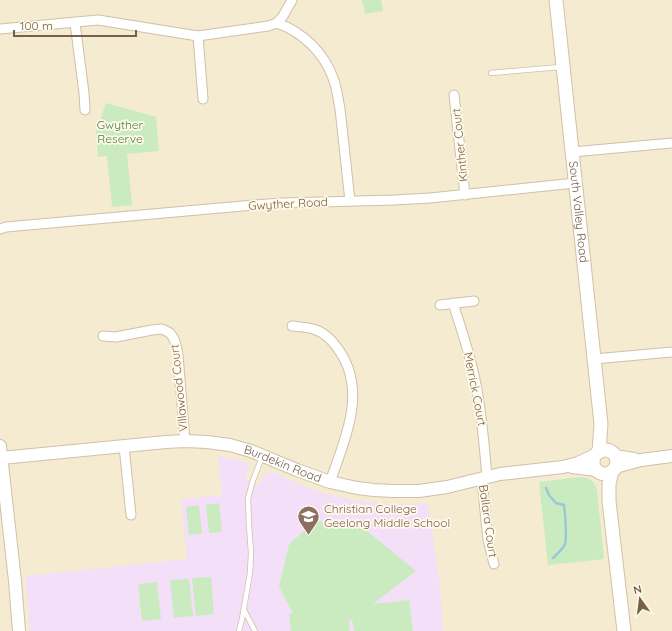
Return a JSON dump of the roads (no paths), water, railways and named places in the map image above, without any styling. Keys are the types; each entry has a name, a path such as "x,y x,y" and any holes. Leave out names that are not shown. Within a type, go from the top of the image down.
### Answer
{"main road":[{"name":"South Valley Road","path":"556,0 605,462 605,485 609,501 624,631"}],"street":[{"path":"0,29 98,20 198,36 268,26 277,23 283,16 292,0"},
{"path":"75,23 85,110"},
{"path":"277,23 287,26 313,45 327,65 334,79 339,103 350,201"},
{"path":"198,36 203,98"},
{"name":"Kinther Court","path":"454,95 465,195"},
{"path":"572,152 672,143"},
{"name":"Gwyther Road","path":"3,228 254,205 430,198 576,183"},
{"path":"440,305 474,301"},
{"name":"Merrick Court","path":"453,304 471,361 480,402 485,477"},
{"path":"292,326 316,330 323,334 335,344 346,361 350,372 353,392 350,421 330,482"},
{"name":"Villawood Court","path":"103,336 116,337 162,329 170,333 174,339 177,350 185,441"},
{"path":"594,359 672,352"},
{"name":"Burdekin Road","path":"1,457 185,441 207,442 230,445 251,451 330,482 357,488 393,491 413,491 447,487 500,474 578,463 605,462"},
{"path":"124,446 131,515"},
{"path":"605,462 622,458 641,460 672,456"},
{"path":"1,457 19,631"},
{"name":"Ballara Court","path":"485,477 486,521 488,540 494,564"}],"lane":[{"path":"491,74 563,66"},
{"path":"239,631 250,573 251,553 248,499 252,483 263,455"},
{"path":"244,610 255,631"}],"waterway":[{"path":"546,488 549,495 556,503 564,505 566,541 561,550 553,558"}],"place":[{"name":"Christian College Geelong Middle School","path":"308,536"}],"park label":[{"name":"Gwyther Reserve","path":"120,132"}]}
